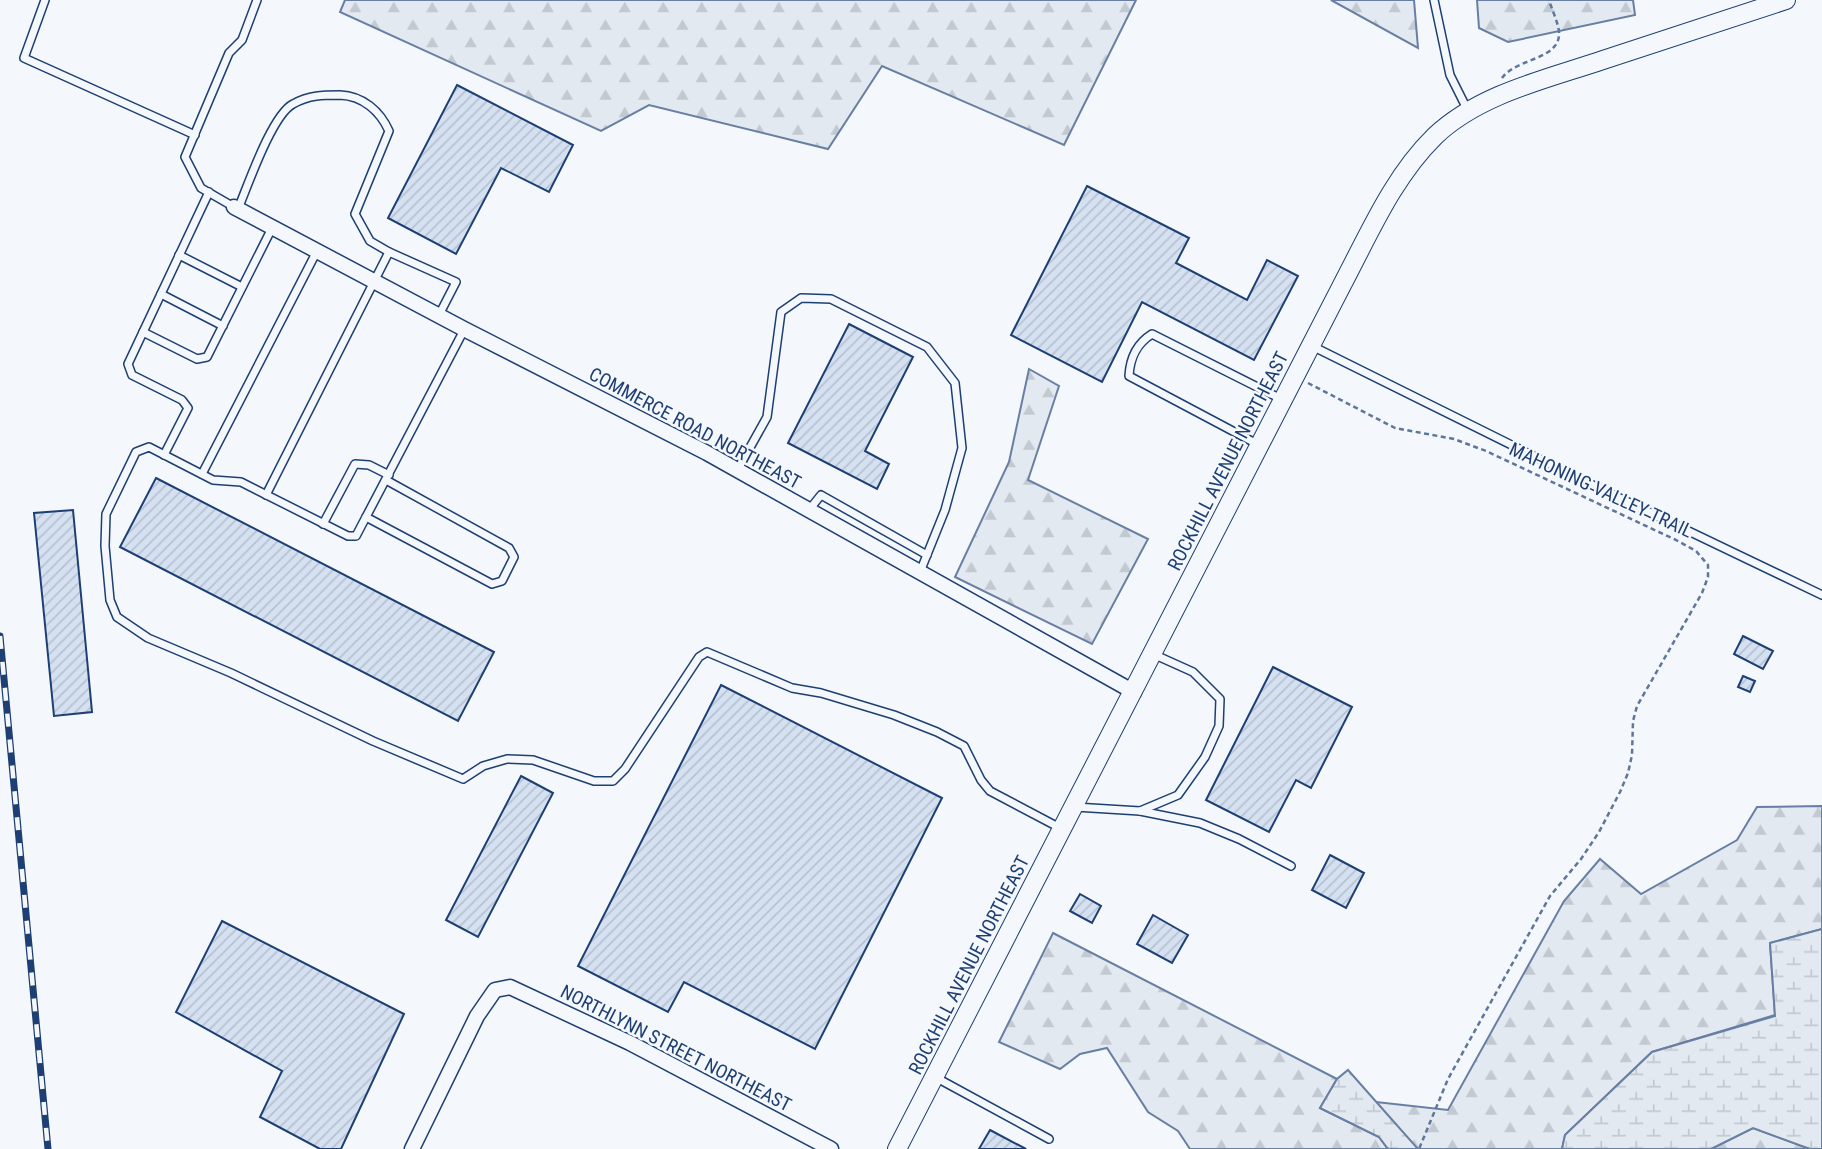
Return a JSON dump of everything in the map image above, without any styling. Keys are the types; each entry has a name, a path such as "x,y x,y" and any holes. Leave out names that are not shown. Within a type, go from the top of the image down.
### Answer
{"street":[{"name":"ROCKHILL AVENUE NORTHEAST","path":"897,1149 1311,345 1384,206 1413,160 1436,135 1468,112 1493,100 1543,80 1786,0"},
{"name":"COMMERCE ROAD NORTHEAST","path":"236,208 737,470 1134,692"},
{"name":"NORTHLYNN STREET NORTHEAST","path":"412,1149 477,1016 489,997 502,987 518,989 617,1037 831,1149"}],"lane":[{"path":"45,0 24,58 195,135"},
{"path":"257,0 242,40 229,53 185,157 201,188 236,208 268,136 290,105 314,95 352,95 381,114 389,131 355,214 370,241 456,282 439,315"},
{"path":"1434,0 1450,75 1468,112"},
{"path":"164,455 188,408 182,400 132,375 128,364 209,192"},
{"path":"143,332 197,359 207,357 273,227"},
{"path":"202,474 317,250"},
{"path":"266,495 389,252"},
{"path":"179,255 242,287"},
{"path":"161,294 222,326"},
{"path":"737,470 767,416 781,312 800,298 831,299 927,346 955,383 962,448 944,510 920,572"},
{"path":"464,329 356,536 348,536 241,482 212,480 149,447 136,452 106,514 105,546 110,600 117,617 148,638 230,673 439,771 463,779 483,766 507,759 533,760 594,781 613,781 625,769 699,657 707,652 792,688 821,693 894,715 937,732 964,746 981,780 990,791 1063,829"},
{"path":"1260,445 1129,376 1130,362 1140,341 1152,334 1283,400"},
{"path":"1311,345 1822,595"},
{"path":"323,524 355,464 369,465 509,548 514,557 502,581 492,584 366,517"},
{"path":"809,510 821,495 927,555"},
{"path":"1140,811 1178,795 1205,757 1219,726 1220,699 1193,672 1153,654"},
{"path":"1074,807 1140,811 1200,823 1239,839 1291,866"},
{"path":"934,1077 1049,1139"}],"path":[{"path":"1493,100 1496,87 1504,74 1512,67 1551,52 1557,43 1559,33 1549,0"},
{"name":"MAHONING VALLEY TRAIL","path":"1296,376 1395,428 1454,439 1486,451 1583,499 1676,540 1696,551 1708,565 1708,577 1702,593 1637,706 1633,721 1632,755 1620,792 1593,841 1550,896 1447,1079 1419,1149"}],"green space":[{"path":"345,0 1136,0 1064,145 882,66 828,149 649,105 601,131 340,12"},
{"path":"1331,0 1414,0 1418,48"},
{"path":"1477,0 1633,0 1635,15 1508,42 1479,28"},
{"path":"1029,369 1059,386 1028,480 1148,539 1092,644 955,577 1009,462"},
{"path":"1822,806 1822,929 1770,943 1775,1015 1652,1052 1565,1135 1562,1149 1415,1149 1376,1102 1448,1110 1564,901 1600,859 1641,894 1737,840 1757,807"},
{"path":"1822,929 1822,1149 1810,1149 1753,1128 1711,1149 1562,1149 1565,1135 1652,1052 1775,1016 1770,943"},
{"path":"1053,933 1337,1079 1320,1108 1379,1137 1388,1149 1190,1149 1178,1131 1148,1112 1107,1048 1080,1054 1060,1069 999,1042"},
{"path":"1348,1070 1418,1149 1388,1149 1379,1137 1320,1108 1337,1079"},
{"path":"1753,1128 1810,1149 1711,1149"}],"building":[{"path":"457,85 573,145 549,192 501,168 456,254 388,218"},
{"path":"1087,186 1189,238 1176,263 1247,300 1267,260 1298,276 1254,360 1142,302 1102,382 1011,335"},
{"path":"849,324 913,357 865,451 889,464 877,489 788,443"},
{"path":"156,478 494,652 458,721 120,547"},
{"path":"73,510 92,712 54,716 34,513"},
{"path":"1743,636 1773,651 1763,669 1734,654"},
{"path":"1273,667 1352,707 1311,788 1296,780 1269,832 1206,800"},
{"path":"1743,676 1755,681 1750,692 1738,687"},
{"path":"721,685 942,798 815,1049 684,982 668,1012 578,966"},
{"path":"521,776 553,793 478,937 446,920"},
{"path":"1330,855 1364,873 1346,908 1312,890"},
{"path":"1080,894 1101,906 1092,923 1070,911"},
{"path":"1153,915 1188,935 1172,963 1137,944"},
{"path":"222,921 404,1014 341,1149 320,1149 260,1117 282,1071 176,1012"},
{"path":"990,1130 1026,1149 979,1149"}],"railway":[{"path":"0,636 48,1149"}]}
